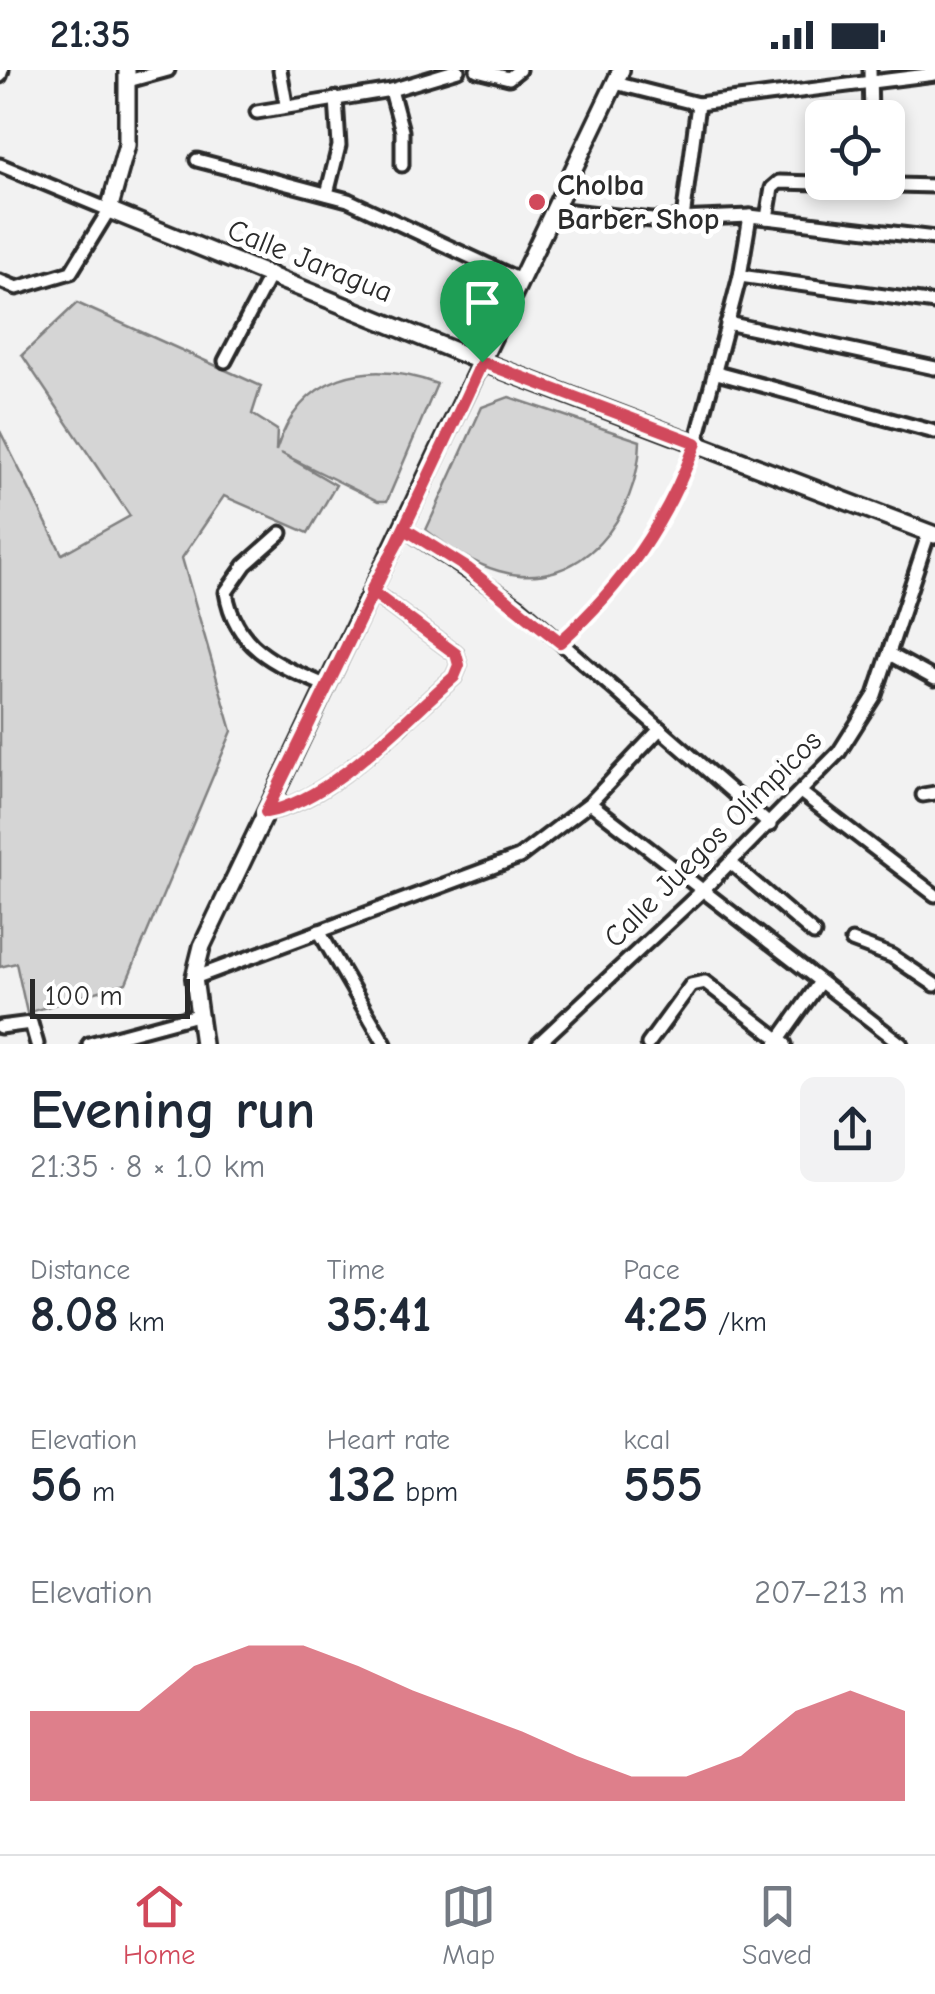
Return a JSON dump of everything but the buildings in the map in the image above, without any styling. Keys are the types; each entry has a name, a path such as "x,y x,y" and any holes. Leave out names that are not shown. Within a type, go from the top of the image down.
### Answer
{"street":[{"path":"0,281 17,288 71,272 109,210 127,144 128,76 168,70"},
{"path":"280,70 286,104"},
{"path":"257,112 286,104 391,90 458,70"},
{"path":"477,70 509,78 519,70"},
{"path":"203,1044 194,978 202,946 371,591 405,529 618,77 698,104 870,76 935,74"},
{"path":"391,90 402,131 402,165"},
{"path":"327,194 339,146 336,98"},
{"path":"682,219 698,104"},
{"path":"198,160 327,194 408,225 520,280"},
{"name":"Calle Jaragua","path":"0,165 482,362 932,534"},
{"path":"767,218 772,188 778,182 935,186"},
{"path":"554,210 682,219 750,216 935,238"},
{"path":"696,443 740,276 750,216"},
{"path":"224,362 271,274"},
{"path":"740,276 935,303"},
{"path":"727,323 935,368"},
{"path":"716,372 935,432"},
{"path":"405,529 467,568 560,642 770,825"},
{"path":"282,533 245,565 226,592 229,610 265,660 327,686"},
{"name":"Calle Juegos Olímpicos","path":"538,1044 802,794 857,724 892,655 932,534"},
{"path":"266,812 292,808 326,785 454,677 459,665 456,654 371,591"},
{"path":"892,655 935,679"},
{"path":"194,978 519,857 590,803 660,728"},
{"path":"802,794 935,895"},
{"path":"590,803 901,1044"},
{"path":"731,863 814,934"},
{"path":"319,931 380,1043"},
{"path":"852,941 892,956 935,985"},
{"path":"648,1044 698,982 706,982 780,1043 820,982"},
{"path":"89,1044 198,1014"},
{"path":"0,1027 31,1023 37,1044"}],"path":[{"path":"560,642 597,609 647,545 679,488 696,443"}],"shaded area":[{"path":"77,303 261,386 252,414 277,430 276,451 301,404 339,379 362,373 386,373 437,384 387,501 378,501 281,453 336,485 308,533 224,496 182,558 232,731 126,983 27,1013 16,963 0,967 0,431 62,554 130,516 22,355"},
{"path":"509,397 640,441 637,469 617,521 600,543 579,560 555,571 529,575 499,571 460,554 426,530 482,407"}],"place":[{"name":"Cholba Barber Shop","path":"537,202"}],"route":[{"path":"482,362 405,529 371,591 266,812 292,808 326,785 454,677 459,665 456,654 371,591 405,529 467,568 560,642 597,609 629,572 679,488 696,443 482,362"}]}
